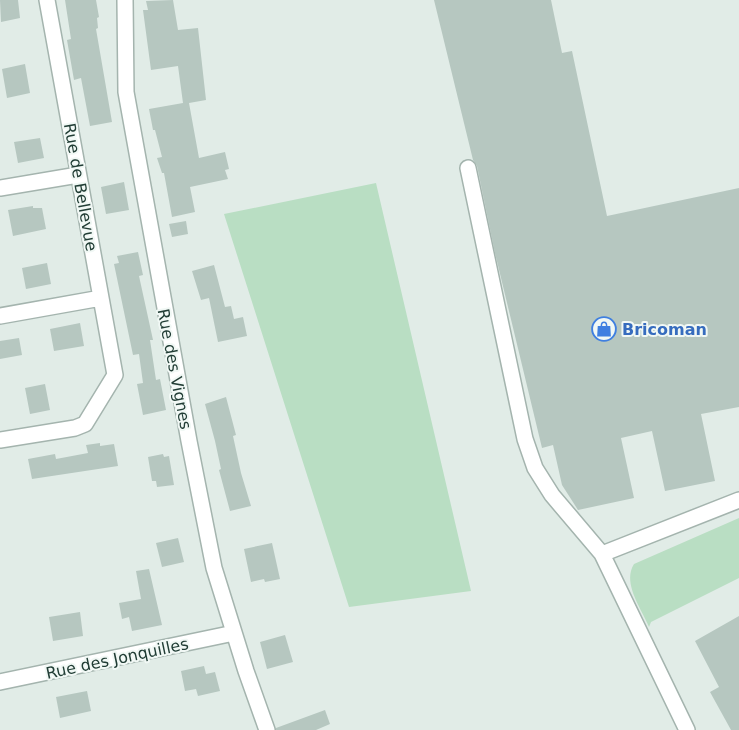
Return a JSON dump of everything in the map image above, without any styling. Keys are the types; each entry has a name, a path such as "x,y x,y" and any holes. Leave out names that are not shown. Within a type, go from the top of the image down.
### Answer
{"street":[{"name":"Rue de Bellevue","path":"0,440 75,428 85,424 115,375 47,0"},
{"name":"Rue des Vignes","path":"124,0 126,92 149,231 214,568 267,730"},
{"path":"468,168 525,439 535,468 552,495 602,554 687,730"},
{"path":"0,188 78,174"},
{"path":"0,316 101,298"},
{"path":"602,554 739,500"},
{"name":"Rue des Jonquilles","path":"0,682 234,633"}],"green space":[{"path":"376,183 471,591 349,607 224,214"},
{"path":"739,518 739,578 651,622 649,627 631,587 631,571 634,564"}],"building":[{"path":"0,0 18,0 20,18 1,22"},
{"path":"65,0 96,0 99,17 97,18 98,28 96,29 112,122 90,126 81,78 74,80 67,40 71,39"},
{"path":"173,0 178,30 198,28 206,100 189,103 199,158 225,152 229,169 225,170 228,179 190,187 195,212 172,217 164,173 162,173 157,158 162,157 155,130 153,130 149,109 183,103 178,66 151,70 143,10 148,10 146,1"},
{"path":"434,0 551,0 562,53 572,51 607,216 739,188 739,407 701,414 715,481 665,491 652,431 621,438 634,498 578,510 562,485 553,445 542,448 495,253 477,166 473,160"},
{"path":"25,64 30,93 7,98 2,69"},
{"path":"40,138 44,158 18,163 14,142"},
{"path":"124,182 129,210 106,214 101,187"},
{"path":"33,206 33,208 42,208 46,229 13,236 8,210"},
{"path":"186,221 188,234 172,237 169,224"},
{"path":"138,252 143,275 139,276 153,340 150,340 156,380 160,379 166,410 143,415 137,384 143,383 139,354 133,355 114,264 119,263 117,256"},
{"path":"47,263 51,284 26,289 22,268"},
{"path":"214,265 225,307 231,306 234,319 243,317 247,336 218,342 209,298 201,300 192,271"},
{"path":"80,323 84,346 54,351 50,329"},
{"path":"19,338 22,355 0,359 0,341"},
{"path":"45,384 50,410 30,414 25,388"},
{"path":"226,397 236,435 233,436 241,473 251,506 230,511 205,404"},
{"path":"100,443 100,446 114,444 118,466 32,479 28,459 55,454 56,459 88,453 86,445"},
{"path":"163,454 164,457 169,456 174,485 157,487 156,481 152,481 148,457"},
{"path":"178,538 184,562 162,567 156,543"},
{"path":"272,543 280,579 265,582 264,579 251,582 244,549"},
{"path":"149,569 162,625 132,631 129,617 122,619 119,603 141,599 136,571"},
{"path":"80,612 83,636 53,641 49,617"},
{"path":"739,616 739,730 731,730 710,692 719,687 695,641"},
{"path":"285,635 293,662 267,669 260,642"},
{"path":"204,666 206,674 215,672 220,691 198,696 196,689 185,691 181,671"},
{"path":"87,691 91,711 60,718 56,697"},
{"path":"325,710 330,724 316,730 276,730 276,728"}],"place":[{"name":"Bricoman","path":"604,329"}]}
